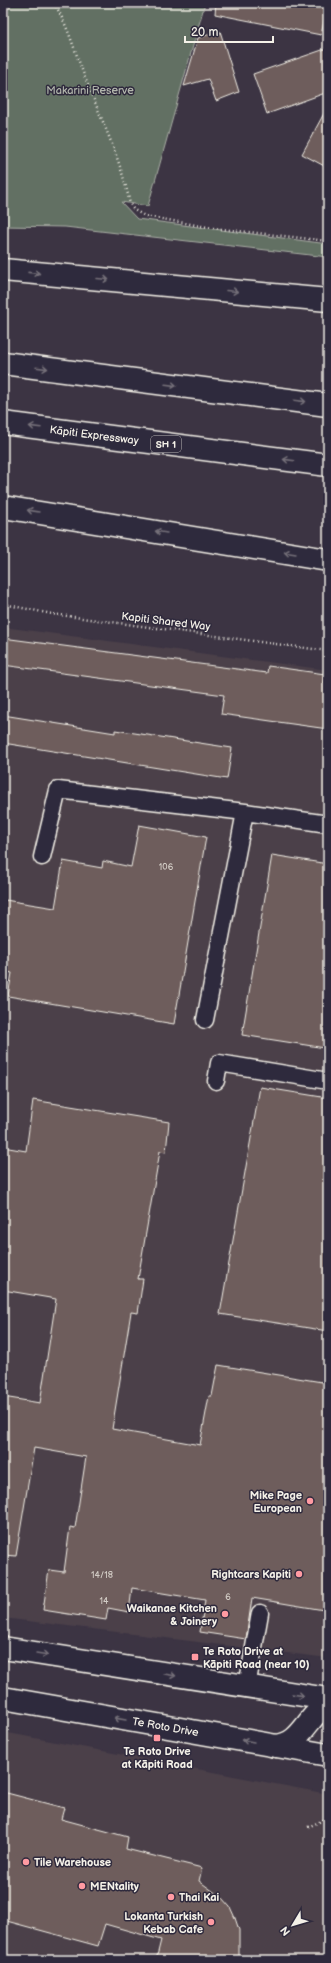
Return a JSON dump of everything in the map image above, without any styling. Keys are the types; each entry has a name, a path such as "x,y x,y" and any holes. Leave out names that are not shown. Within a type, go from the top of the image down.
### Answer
{"main road":[{"path":"3,270 328,300"},
{"path":"3,363 328,405"},
{"name":"Kāpiti Expressway","path":"3,423 328,465"},
{"path":"3,506 328,560"},
{"path":"3,1648 328,1699"},
{"name":"Te Roto Drive","path":"3,1698 328,1755"},
{"path":"275,1746 286,1744 296,1738 328,1703"}],"lane":[{"path":"42,857 58,790 245,812 328,824"},
{"path":"205,1020 245,812"},
{"path":"216,1081 219,1063 328,1081"},
{"path":"246,1687 260,1613"}],"path":[{"path":"54,3 64,20 88,86 116,151 130,204 134,210 145,216 213,228 328,241"},
{"name":"Kapiti Shared Way","path":"3,604 52,614 328,651"},
{"path":"308,1827 328,1818"}],"shaded area":[{"path":"3,627 328,670 328,1658 3,1618"},
{"path":"3,1732 328,1794 328,1960 3,1960"}],"green space":[{"name":"Makarini Reserve","path":"3,3 205,3 148,206 121,202 137,219 328,244 328,257 65,227 3,226"}],"building":[{"path":"216,3 328,3 321,35 215,14"},
{"path":"220,31 239,92 216,101 208,79 184,86 198,38"},
{"path":"328,48 328,92 267,114 253,74"},
{"path":"328,106 328,168 302,154"},
{"path":"3,638 267,673 268,666 325,674 324,683 328,683 328,729 221,714 224,695 3,665"},
{"path":"3,715 115,733 115,730 232,748 227,779 3,743"},
{"path":"139,825 206,837 174,1024 8,996 12,973 3,971 3,912 5,900 55,908 63,861 102,868 103,861 131,867"},
{"path":"272,855 328,864 328,1033 325,1048 242,1035"},
{"path":"260,1087 328,1098 328,1331 220,1314"},
{"path":"33,1100 169,1122 166,1152 160,1151 138,1279 143,1279 138,1313 131,1312 112,1429 200,1445 209,1396 212,1396 218,1365 328,1383 328,1587 324,1610 252,1598 246,1639 200,1632 205,1600 132,1588 129,1612 108,1608 106,1620 43,1610 49,1570 64,1572 70,1527 75,1528 86,1457 34,1448 16,1556 3,1555 3,1397 40,1403 56,1299 3,1290 3,1147 26,1151"},
{"path":"3,1792 64,1808 61,1819 128,1837 126,1849 202,1868 199,1881 221,1897 230,1907 235,1918 239,1930 239,1960 156,1960 161,1940 105,1924 98,1946 3,1920"}],"place":[{"name":"Mike Page European","path":"310,1501"},
{"name":"Rightcars Kapiti","path":"299,1574"},
{"name":"Waikanae Kitchen & Joinery","path":"225,1614"},
{"name":"Te Roto Drive at Kāpiti Road (near 10)","path":"195,1657"},
{"name":"Te Roto Drive at Kāpiti Road","path":"157,1738"},
{"name":"Tile Warehouse","path":"26,1862"},
{"name":"MENtality","path":"82,1886"},
{"name":"Thai Kai","path":"171,1897"},
{"name":"Lokanta Turkish Kebab Cafe","path":"211,1922"}]}
